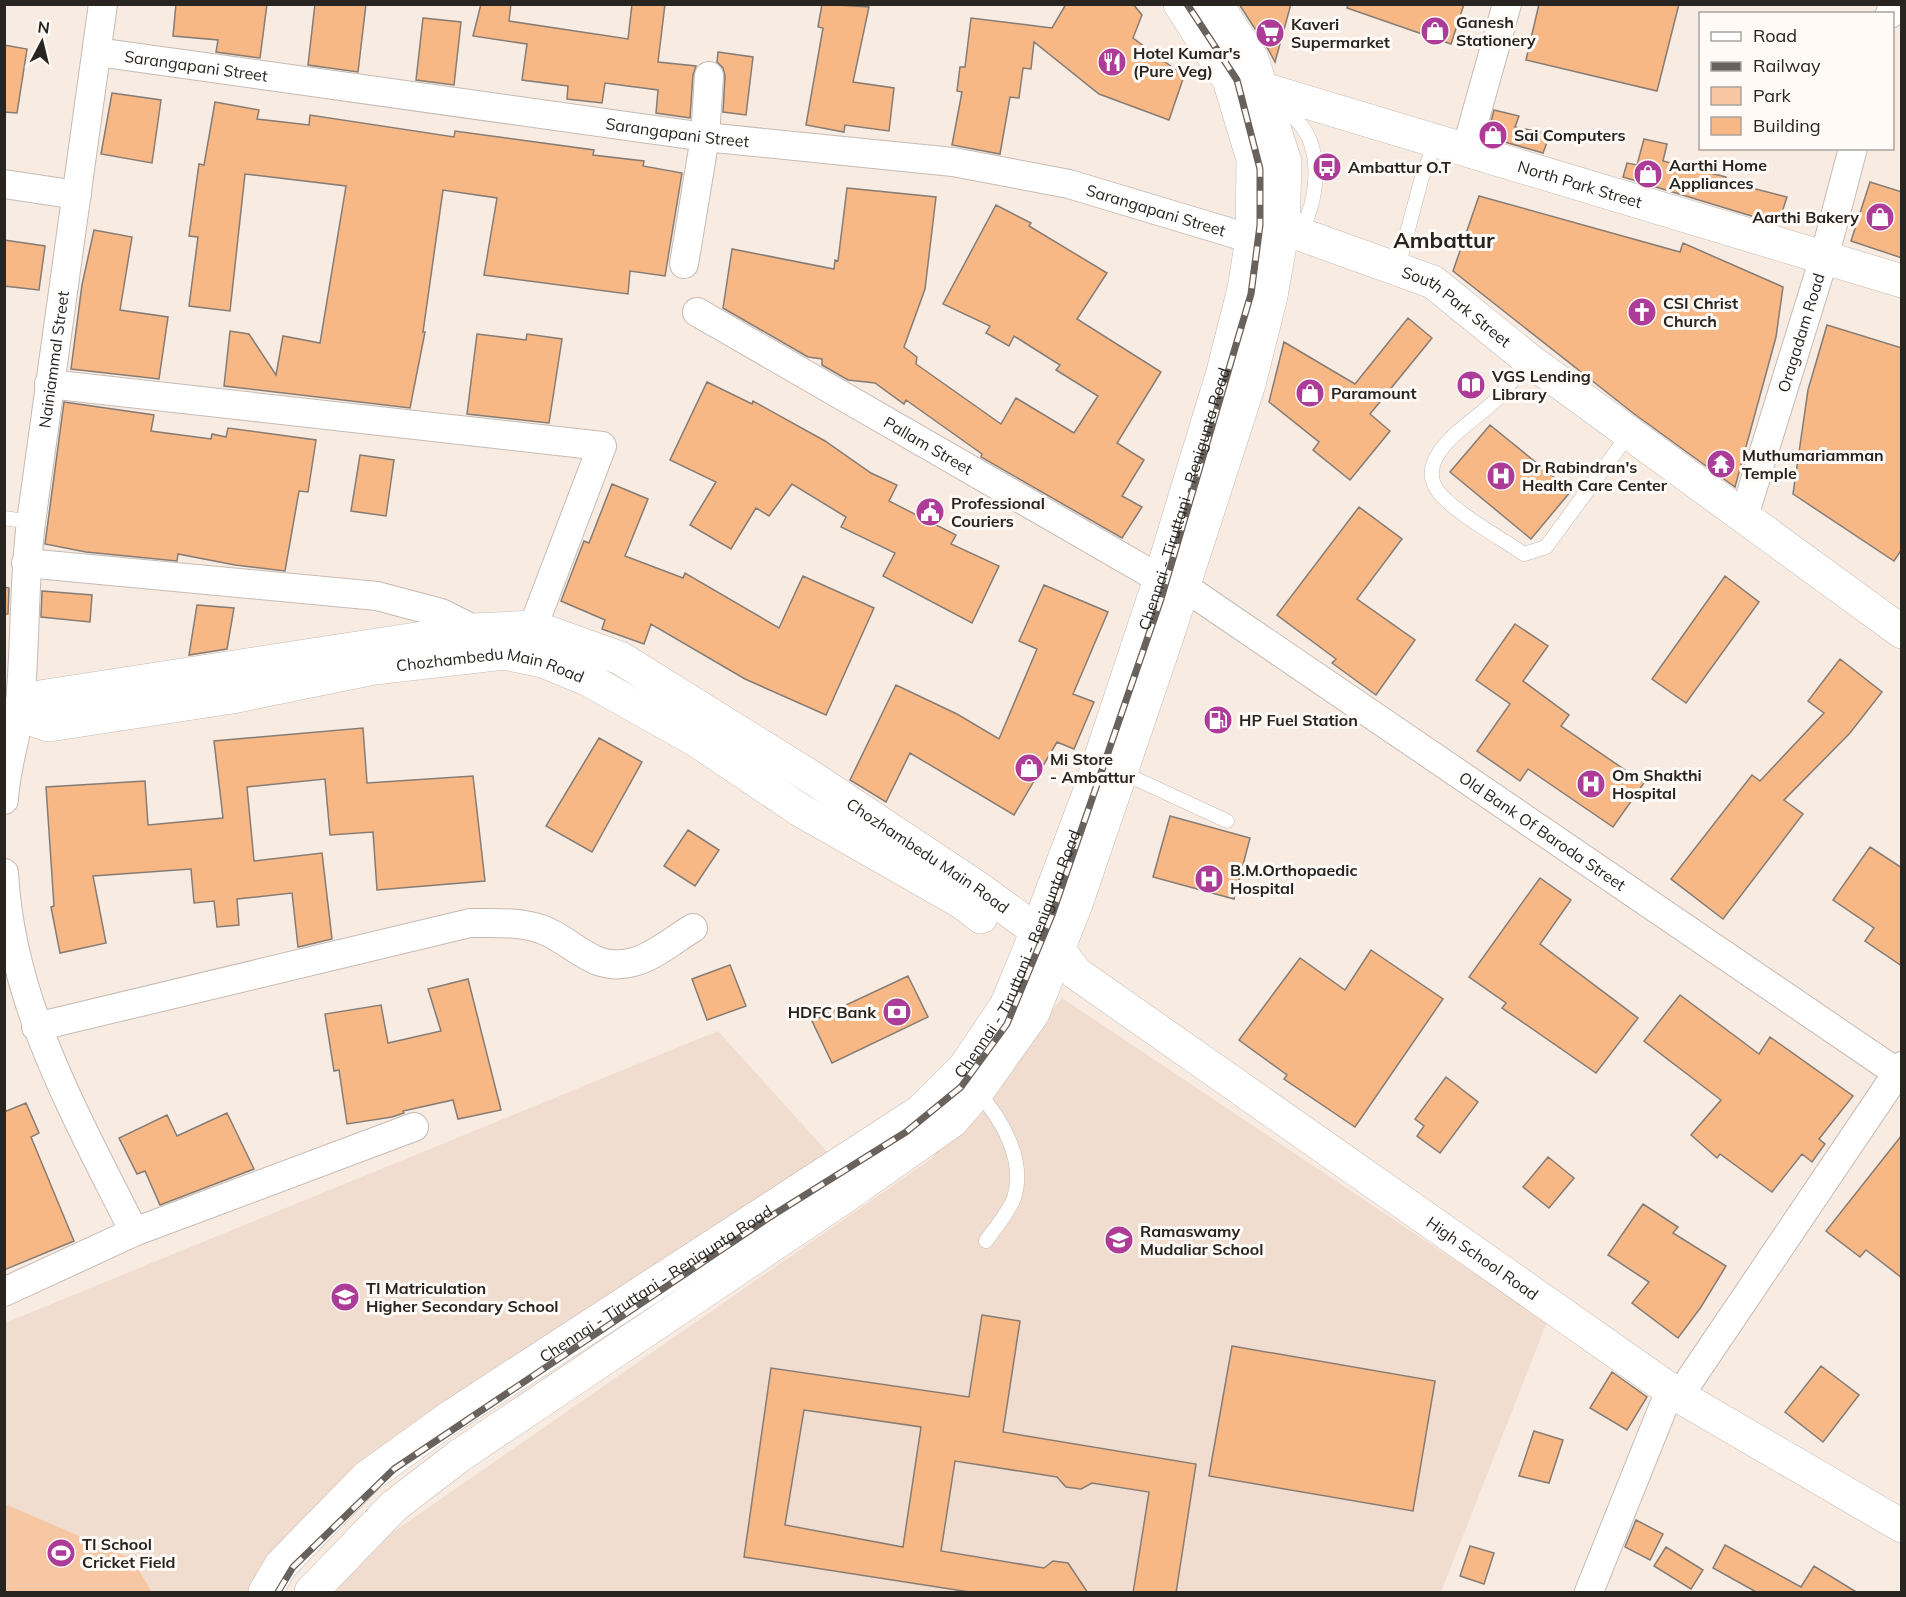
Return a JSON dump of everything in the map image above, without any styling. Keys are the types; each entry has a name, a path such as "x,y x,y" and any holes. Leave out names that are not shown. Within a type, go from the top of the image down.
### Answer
{"main road":[{"name":"Chennai - Tiruttani - Renigunta Road","path":"265,1593 281,1565 366,1478 506,1380 921,1111 964,1068 1006,1006 1050,955 1121,772 1244,289 1252,239 1253,159 1229,80 1180,4"},
{"name":"Chennai - Tiruttani - Renigunta Road","path":"311,1593 394,1506 459,1456 952,1121 977,1092 1033,1013 1050,955 1088,795 1249,384 1271,296 1283,228 1285,162 1252,59 1216,4"},
{"name":"North Park Street","path":"1260,88 1902,281"},
{"name":"South Park Street","path":"1283,228 1398,267 1433,282 1529,360 1902,632"},
{"name":"Chozhambedu Main Road","path":"12,715 40,697 475,630 533,627 620,658 811,777 978,888 1050,955"},
{"name":"Chozhambedu Main Road","path":"12,715 49,725 132,714 232,697 374,668 456,656 504,653 543,661 589,680 696,740 800,810 1050,955"},
{"name":"High School Road","path":"1050,955 1674,1393 1902,1526"},
{"path":"506,1380 529,1409"}],"street":[{"name":"Nainiammal Street","path":"4,800 26,563 18,520 49,384 103,4"},
{"path":"1451,145 1507,4"},
{"name":"Sarangapani Street","path":"97,52 705,137 953,162 1069,184 1252,239"},
{"path":"684,264 705,137 709,76"},
{"name":"Oragadam Road","path":"1743,516 1824,258 1853,150"},
{"path":"4,184 77,195"},
{"name":"Pallam Street","path":"697,312 1171,582"},
{"path":"49,384 602,446 533,627"},
{"path":"26,563 377,596 441,613 475,630"},
{"name":"Old Bank Of Baroda Street","path":"1171,582 1900,1072"},
{"path":"4,873 6,907 36,1028 71,1108 134,1232"},
{"path":"36,1028 470,923 512,923 547,931 589,959 613,964 637,961 693,928"},
{"path":"1589,1593 1674,1393 1900,1072"},
{"path":"4,1292 134,1232 414,1126"}],"lane":[{"path":"1398,267 1422,177 1451,145"},
{"path":"1529,360 1496,400 1444,444 1433,465 1434,484 1441,495 1524,554 1546,547 1629,434"},
{"path":"1121,772 1227,821"},
{"path":"977,1092 1002,1127 1013,1148 1017,1167 1014,1198 986,1241"}],"shaded area":[{"name":"Ramaswamy Mudaliar School","path":"1062,998 1547,1322 1441,1592 332,1592 389,1535 931,1159"},
{"name":"TI Matriculation Higher Secondary School","path":"718,1031 831,1156 418,1440 256,1592 5,1592 5,1323"}],"green space":[{"name":"TI School Cricket Field","path":"5,1504 132,1559 152,1592 5,1592"}],"building":[{"path":"176,4 267,4 260,58 216,52 218,40 173,36"},
{"path":"315,4 366,4 358,72 308,65"},
{"path":"481,4 511,4 509,21 628,39 632,4 665,4 658,62 696,66 693,75 690,118 656,113 658,90 605,83 602,103 567,99 568,86 522,80 527,44 473,36"},
{"path":"822,4 869,7 853,82 894,88 889,131 845,125 844,132 806,125 823,28 818,27"},
{"path":"1066,4 1133,4 1142,15 1133,38 1184,76 1169,120 1099,94 1034,42 1031,69 1023,68 1019,98 1010,97 1000,154 952,145 962,92 957,91 960,67 965,67 971,18 1052,28"},
{"name":"Kaveri Supermarket","path":"1239,4 1291,4 1275,62 1268,49"},
{"name":"Ganesh Stationery","path":"1348,4 1464,4 1451,44 1347,8"},
{"path":"1539,4 1679,4 1657,91 1526,60"},
{"path":"423,18 461,22 454,85 416,80"},
{"path":"4,45 27,49 17,113 4,112"},
{"path":"718,52 753,57 746,115 723,112 725,76 723,68 717,62"},
{"path":"112,93 161,100 152,163 101,154"},
{"path":"215,102 259,110 257,119 309,125 310,115 454,137 455,131 594,150 593,155 644,161 643,166 682,173 665,276 630,271 628,294 484,275 497,198 443,190 423,332 425,332 410,408 224,386 230,331 249,334 276,375 283,336 320,343 346,186 245,174 230,311 189,306 198,237 189,236 199,164 204,165"},
{"path":"1494,110 1519,116 1515,127 1550,134 1543,153 1487,137"},
{"path":"1644,139 1667,144 1663,161 1726,177 1725,181 1787,197 1778,224 1623,177 1627,163 1637,165"},
{"name":"Aarthi Bakery","path":"1870,182 1902,192 1902,258 1851,241"},
{"path":"847,188 936,197 925,289 904,347 917,357 916,364 1001,424 1016,398 1074,433 1098,396 1056,370 1060,365 1014,336 1009,346 986,333 990,326 943,304 996,205 1031,223 1029,226 1107,273 1077,319 1161,372 1117,443 1144,460 1122,496 1142,507 1122,538 981,457 982,454 906,400 904,404 875,383 848,380 822,365 822,359 808,357 723,308 732,249 834,269 835,260 838,261"},
{"name":"CSI Christ Church","path":"1479,196 1680,252 1683,243 1783,287 1776,337 1735,487 1633,413 1453,271"},
{"path":"94,230 132,237 120,310 168,317 159,379 71,369 82,285"},
{"path":"4,240 45,246 39,290 4,286"},
{"path":"1408,318 1432,338 1370,414 1390,431 1350,480 1313,450 1319,442 1269,402 1284,342 1355,384"},
{"path":"1827,325 1902,348 1902,549 1894,561 1793,494 1808,390"},
{"path":"477,334 526,340 527,334 562,339 549,423 467,414"},
{"path":"707,382 752,404 753,401 825,441 871,473 897,485 889,501 956,535 951,544 999,566 972,623 883,576 895,553 841,527 846,517 792,484 769,516 756,508 731,549 690,525 716,482 670,460"},
{"path":"64,402 154,415 151,431 211,439 212,434 226,437 228,428 316,440 308,492 299,491 285,571 235,565 178,554 177,561 86,552 45,544"},
{"path":"1490,425 1571,491 1531,539 1450,472"},
{"path":"360,455 394,460 386,516 351,511"},
{"path":"612,484 648,499 625,556 683,578 685,573 779,628 803,576 874,608 826,715 745,679 651,624 644,644 602,629 605,620 561,601 584,541 589,543"},
{"path":"1359,507 1402,539 1357,599 1415,640 1376,695 1332,663 1336,659 1277,615"},
{"path":"1725,576 1759,602 1686,703 1652,679"},
{"path":"1044,585 1108,612 1073,694 1094,702 1074,749 1057,742 1014,815 910,753 886,802 850,780 896,685 957,714 999,739 1037,649 1019,641"},
{"path":"4,587 9,588 8,614 4,614"},
{"path":"42,591 92,595 90,622 41,617"},
{"path":"197,605 234,608 227,649 189,655"},
{"path":"1515,624 1548,646 1523,681 1569,715 1561,726 1644,783 1613,827 1528,769 1520,781 1477,751 1510,704 1476,680"},
{"path":"1840,659 1882,692 1850,733 1784,800 1803,814 1723,919 1671,879 1752,775 1760,781 1824,713 1808,701"},
{"path":"363,728 367,783 473,776 485,881 377,890 373,832 330,835 325,779 247,787 254,861 322,853 332,939 298,947 292,893 237,899 239,925 217,927 214,901 194,903 191,869 93,876 106,943 60,953 51,907 54,906 46,787 145,781 148,825 223,818 214,741"},
{"path":"599,738 642,762 592,852 546,826"},
{"path":"1170,816 1250,838 1234,899 1153,877"},
{"path":"688,830 719,850 695,886 664,866"},
{"path":"1870,847 1902,868 1902,966 1865,941 1874,928 1833,900"},
{"path":"1540,878 1571,900 1540,944 1638,1018 1596,1073 1502,1008 1506,1003 1469,977"},
{"path":"1371,950 1443,999 1355,1127 1284,1079 1287,1075 1239,1040 1300,958 1345,990"},
{"path":"730,965 746,1006 707,1020 692,979"},
{"path":"908,976 928,1017 832,1063 812,1021"},
{"path":"468,979 501,1110 458,1119 453,1100 403,1111 404,1113 392,1117 347,1124 339,1070 334,1071 325,1014 381,1005 388,1043 441,1031 428,989"},
{"path":"1680,995 1759,1054 1770,1037 1853,1096 1819,1139 1825,1144 1812,1162 1802,1154 1772,1192 1720,1154 1717,1158 1691,1135 1721,1100 1644,1041"},
{"path":"1446,1077 1478,1102 1440,1153 1417,1136 1424,1126 1415,1119"},
{"path":"26,1103 39,1133 31,1137 74,1241 4,1270 4,1112"},
{"path":"227,1113 254,1169 160,1205 145,1171 137,1174 119,1138 167,1115 177,1136"},
{"path":"1902,1135 1902,1278 1866,1250 1860,1257 1826,1231"},
{"path":"1548,1157 1574,1178 1549,1208 1523,1187"},
{"path":"1643,1204 1678,1227 1673,1233 1726,1266 1701,1307 1678,1338 1632,1303 1649,1282 1608,1255"},
{"path":"982,1315 1020,1321 1003,1432 1196,1464 1176,1593 1133,1593 1149,1492 1092,1483 1081,1489 1066,1487 1057,1477 955,1461 941,1551 1044,1568 1053,1561 1068,1563 1088,1593 976,1593 744,1557 771,1368 969,1397","holes":["804,1410 921,1427 903,1547 785,1525"]},
{"path":"1232,1346 1435,1381 1413,1511 1209,1476"},
{"path":"1821,1366 1859,1395 1823,1442 1785,1412"},
{"path":"1612,1372 1647,1397 1627,1430 1590,1408"},
{"path":"1534,1431 1563,1440 1549,1483 1519,1476"},
{"path":"1636,1520 1663,1534 1650,1560 1625,1547"},
{"path":"1725,1545 1801,1587 1814,1566 1858,1593 1758,1593 1713,1568"},
{"path":"1470,1546 1494,1553 1484,1584 1460,1576"},
{"path":"1666,1547 1703,1570 1691,1589 1654,1566"}],"railway":[{"path":"278,1592 293,1567 394,1469 773,1215 906,1132 961,1087 1007,1024 1052,915 1161,599 1251,294 1260,225 1260,169 1237,80 1187,4"}],"place":[{"name":"Ganesh Stationery","path":"1435,31"},
{"name":"Kaveri Supermarket","path":"1270,33"},
{"name":"Hotel Kumar's (Pure Veg)","path":"1112,62"},
{"name":"Sai Computers","path":"1493,135"},
{"name":"Ambattur O.T","path":"1327,167"},
{"name":"Aarthi Home Appliances","path":"1648,174"},
{"name":"Aarthi Bakery","path":"1880,217"},
{"name":"CSI Christ Church","path":"1642,312"},
{"name":"VGS Lending Library","path":"1471,385"},
{"name":"Paramount","path":"1310,393"},
{"name":"Muthumariamman Temple","path":"1721,464"},
{"name":"Dr Rabindran's Health Care Center","path":"1501,476"},
{"name":"Professional Couriers","path":"930,512"},
{"name":"HP Fuel Station","path":"1218,720"},
{"name":"Mi Store - Ambattur","path":"1029,768"},
{"name":"Om Shakthi Hospital","path":"1591,784"},
{"name":"B.M.Orthopaedic Hospital","path":"1209,879"},
{"name":"HDFC Bank","path":"897,1012"},
{"name":"Ramaswamy Mudaliar School","path":"1119,1240"},
{"name":"TI Matriculation Higher Secondary School","path":"345,1297"},
{"name":"TI School Cricket Field","path":"61,1553"}],"district":[{"name":"Ambattur","path":"1444,240"}]}
